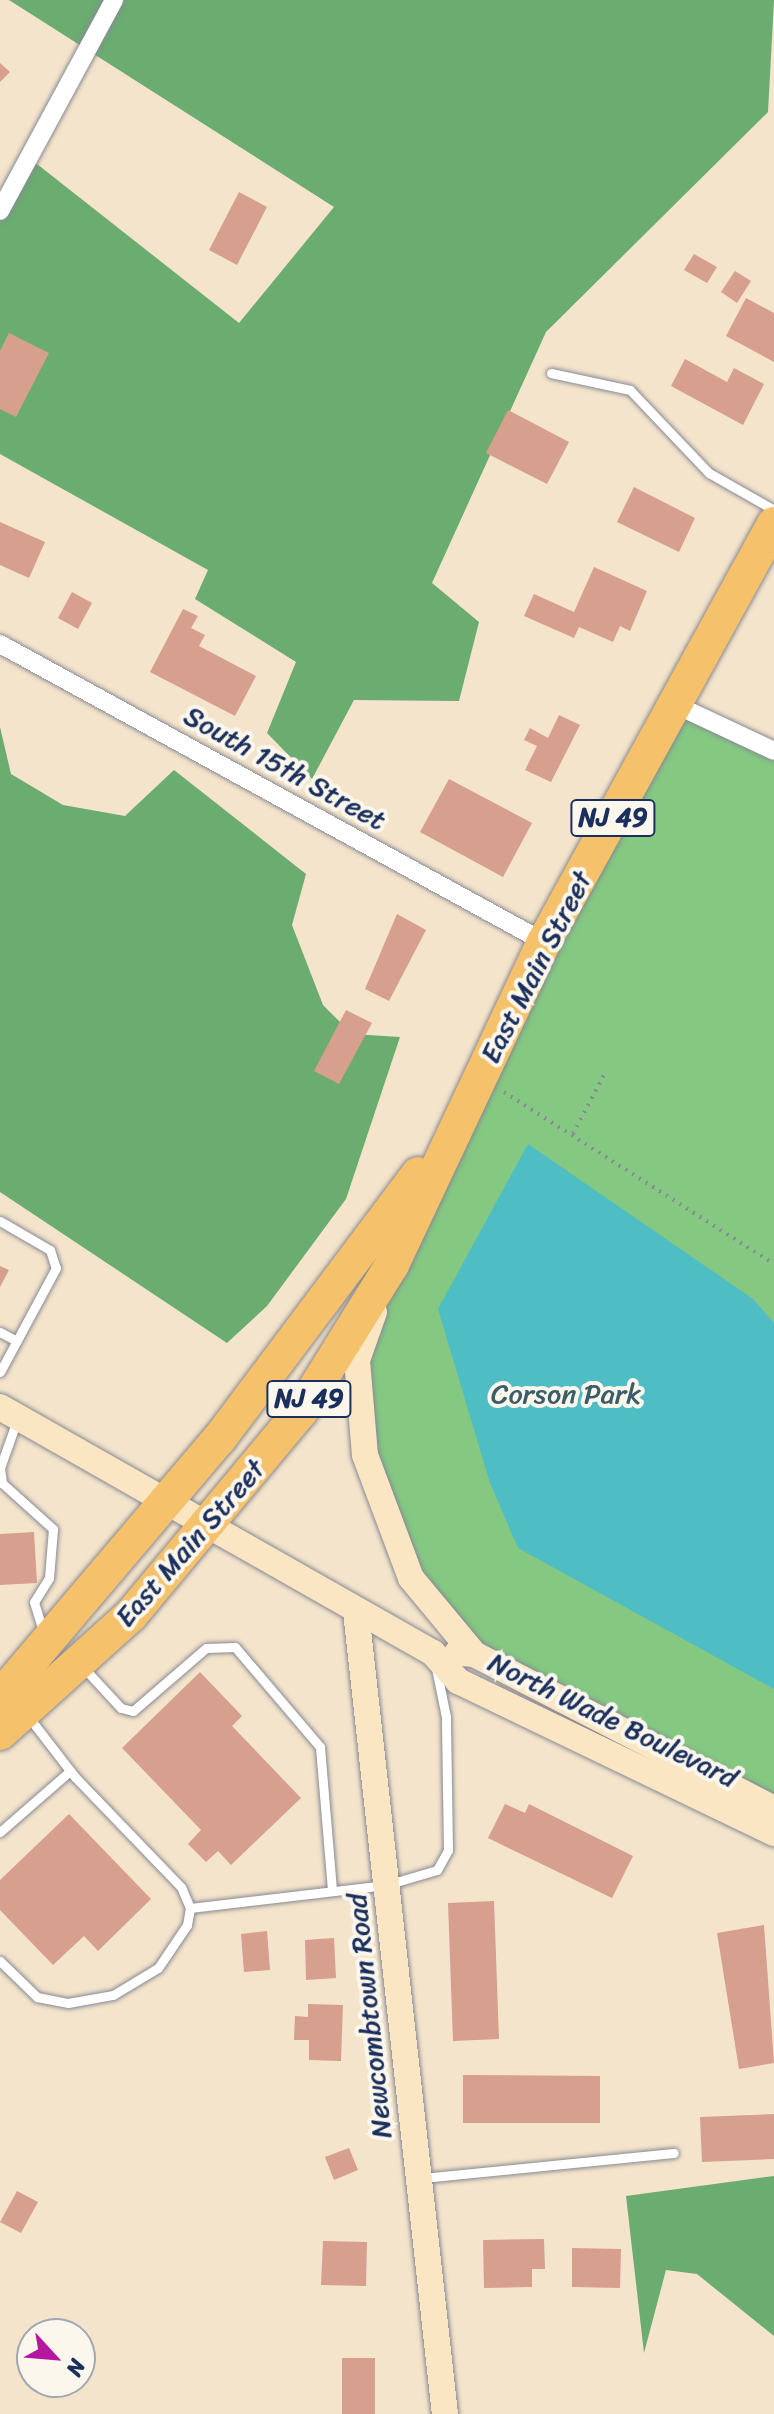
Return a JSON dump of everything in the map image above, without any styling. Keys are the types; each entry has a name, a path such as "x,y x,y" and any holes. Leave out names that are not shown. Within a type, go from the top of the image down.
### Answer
{"highway":[{"name":"East Main Street","path":"8,1714 79,1663 211,1523 301,1411 392,1265 544,942 774,524"},
{"name":"East Main Street","path":"8,1714 49,1639 169,1499 460,1115"}],"main road":[{"path":"392,1265 357,1360 365,1455 411,1578 474,1654"},
{"name":"North Wade Boulevard","path":"9,1412 169,1499 356,1612 433,1653 458,1681 774,1833"},
{"name":"Newcombtown Road","path":"356,1612 445,2414"},
{"name":"North Wade Boulevard","path":"433,1653 474,1654 774,1809"}],"street":[{"path":"0,211 114,0"},
{"name":"South 15th Street","path":"0,644 544,942"},
{"path":"676,705 774,751"}],"lane":[{"path":"551,373 630,390 662,417 694,461 774,510"},
{"path":"0,1221 50,1250 56,1268 0,1372"},
{"path":"0,1332 17,1341"},
{"path":"9,1412 0,1468 2,1483 53,1529 49,1578 33,1615 49,1639"},
{"path":"79,1663 121,1708 133,1711 206,1648 235,1647 320,1747 332,1891"},
{"path":"190,1908 386,1885 437,1870 448,1850 446,1717 433,1653"},
{"path":"0,1961 37,1997 68,2003 113,1995 158,1968 187,1925 190,1908 181,1887 70,1771 8,1714"},
{"path":"0,1832 70,1771"},
{"path":"419,2178 674,2153"}],"path":[{"path":"573,1134 606,1071"},
{"path":"480,1077 573,1134 642,1187 774,1264"}],"green space":[{"path":"9,0 774,0 768,112 546,332 432,583 479,622 459,701 354,700 312,779 267,733 296,662 195,599 208,570 0,454 0,195 23,153 239,323 334,207"},
{"name":"Corson Park","path":"676,705 774,751 774,1809 474,1654 397,1547 357,1360"},
{"path":"0,727 11,774 63,805 125,816 174,770 306,874 292,925 323,1005 352,1034 400,1037 346,1199 267,1306 227,1343 0,1192"},
{"path":"774,2176 774,2336 697,2274 666,2270 644,2353 626,2196"}],"water":[{"path":"528,1144 753,1299 774,1323 774,1689 518,1548 490,1483 438,1309"}],"building":[{"path":"0,63 10,72 0,82"},
{"path":"239,192 267,207 237,265 209,250"},
{"path":"694,254 717,267 707,283 684,270"},
{"path":"735,271 751,281 737,303 721,292"},
{"path":"746,298 774,313 774,362 726,336"},
{"path":"9,333 49,353 16,417 0,409 0,351"},
{"path":"685,359 727,382 734,368 764,384 743,425 671,386"},
{"path":"508,410 569,442 547,484 486,453"},
{"path":"634,487 695,518 679,552 617,522"},
{"path":"0,522 45,542 29,578 0,565"},
{"path":"594,567 647,591 630,631 620,626 613,642 579,627 574,638 524,616 534,594 574,612"},
{"path":"72,592 92,603 78,629 58,618"},
{"path":"183,609 198,616 191,628 205,635 199,646 256,676 235,716 150,672"},
{"path":"559,715 580,725 551,782 525,770 537,746 524,740 530,728 548,738"},
{"path":"449,779 532,823 503,877 420,832"},
{"path":"397,914 426,930 389,1001 365,989"},
{"path":"346,1010 372,1023 339,1084 314,1071"},
{"path":"0,1266 9,1270 0,1287"},
{"path":"34,1532 37,1583 0,1585 0,1534"},
{"path":"200,1672 242,1716 232,1726 301,1798 231,1865 218,1851 206,1862 188,1844 201,1830 122,1748"},
{"path":"505,1804 525,1813 529,1804 633,1856 612,1898 488,1838"},
{"path":"69,1814 151,1899 98,1951 84,1936 53,1965 0,1910 0,1880"},
{"path":"494,1901 499,2039 453,2041 448,1903"},
{"path":"764,1925 774,2063 739,2069 717,1933"},
{"path":"267,1931 270,1970 244,1972 241,1934"},
{"path":"334,1938 336,1978 306,1980 305,1940"},
{"path":"308,2004 343,2005 341,2061 309,2060 309,2040 294,2040 295,2016 308,2017"},
{"path":"463,2075 600,2076 600,2123 463,2123"},
{"path":"774,2114 774,2159 702,2162 700,2117"},
{"path":"349,2148 358,2170 334,2180 325,2157"},
{"path":"17,2191 38,2202 21,2233 0,2222"},
{"path":"544,2239 545,2269 532,2269 532,2287 484,2288 483,2240"},
{"path":"323,2241 367,2242 366,2286 321,2285"},
{"path":"572,2248 621,2249 620,2288 572,2287"},
{"path":"342,2358 375,2358 375,2414 342,2414"}]}
